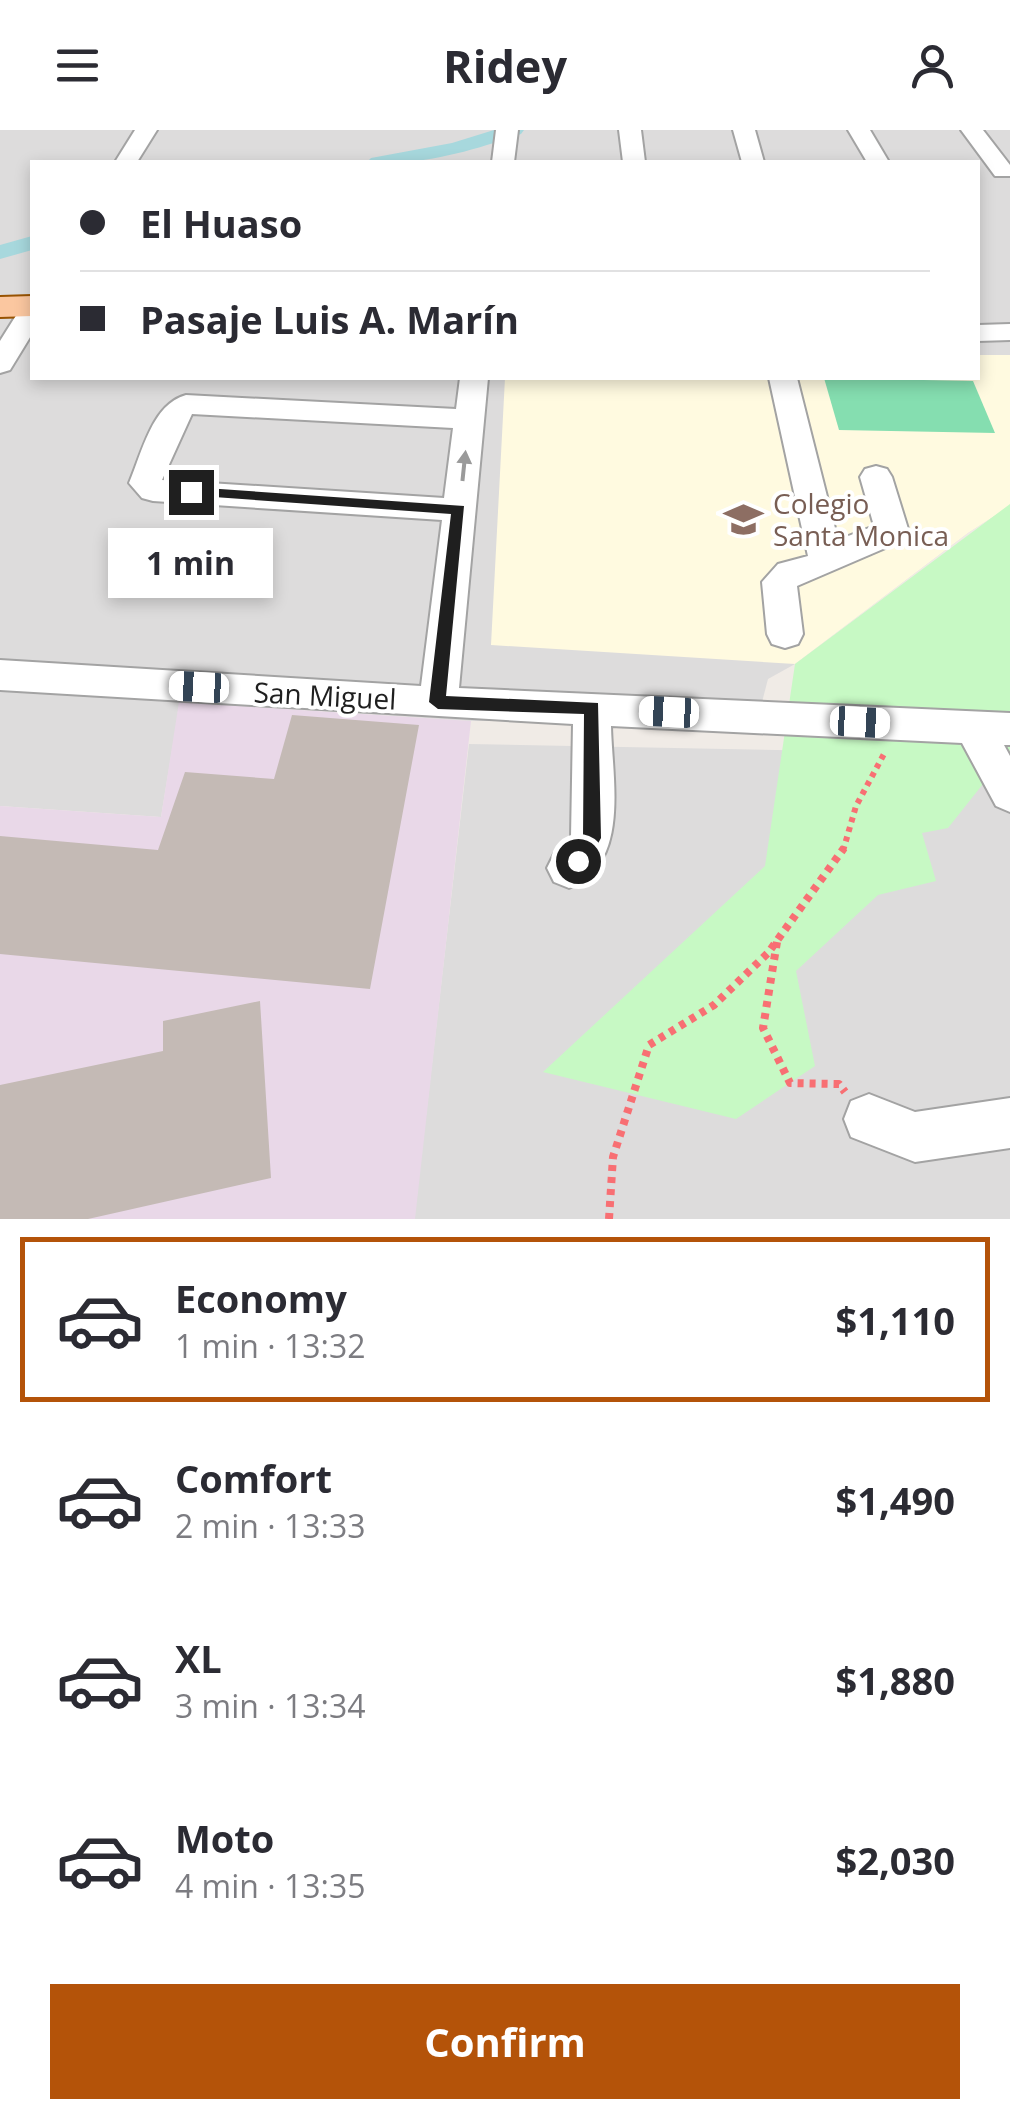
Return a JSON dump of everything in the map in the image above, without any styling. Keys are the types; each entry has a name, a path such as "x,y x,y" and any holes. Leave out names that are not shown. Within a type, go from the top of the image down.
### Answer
{"main road":[{"path":"0,308 30,309"}],"street":[{"path":"127,160 146,130"},
{"path":"503,160 508,130"},
{"path":"630,130 634,160"},
{"path":"744,130 752,160"},
{"path":"859,130 877,160"},
{"path":"972,130 1003,171"},
{"path":"0,364 30,312"},
{"path":"980,333 1010,332"},
{"path":"438,702 474,380"},
{"path":"784,380 826,558 823,564 790,574 779,582 784,634"},
{"path":"459,510 153,490 145,483 176,410 186,404 469,418"},
{"path":"826,558 892,532 876,477"},
{"name":"San Miguel","path":"0,675 438,702 992,728"},
{"path":"569,868 592,838 592,708"},
{"path":"992,728 1010,794"},
{"path":"869,1119 915,1136 1010,1123"}],"path":[{"path":"608,1219 612,1158 649,1044 714,1005 777,940 846,846 856,806 887,749"},
{"path":"777,940 764,1028 790,1083 838,1084 869,1119"}],"shaded area":[{"path":"0,130 1010,130 1010,506 968,533 795,664 768,679 757,721 471,721 180,702 161,817 0,806"},
{"name":"Colegio Santa Monica","path":"980,355 1010,355 1010,506 968,533 795,664 491,645 505,380 980,380"},
{"path":"1010,696 1010,1219 414,1219 469,744 831,751"},
{"path":"179,702 471,721 415,1219 0,1219 0,806 161,817"}],"green space":[{"path":"825,380 973,381 995,433 839,430"},
{"path":"1010,504 1010,750 948,828 922,833 936,881 878,895 796,971 815,1066 736,1119 543,1072 765,866 795,664"}],"building":[{"path":"292,715 419,725 370,989 0,954 0,836 158,850 185,772 274,779"},
{"path":"260,1001 271,1178 88,1219 0,1219 0,1085 163,1051 163,1021"}],"waterway":[{"path":"390,160 456,149 514,130"},
{"path":"0,252 30,244"}],"place":[{"name":"Colegio Santa Monica","path":"743,519"}],"route":[{"path":"191,492 459,510 438,702 592,708 592,838 578,861"}]}
